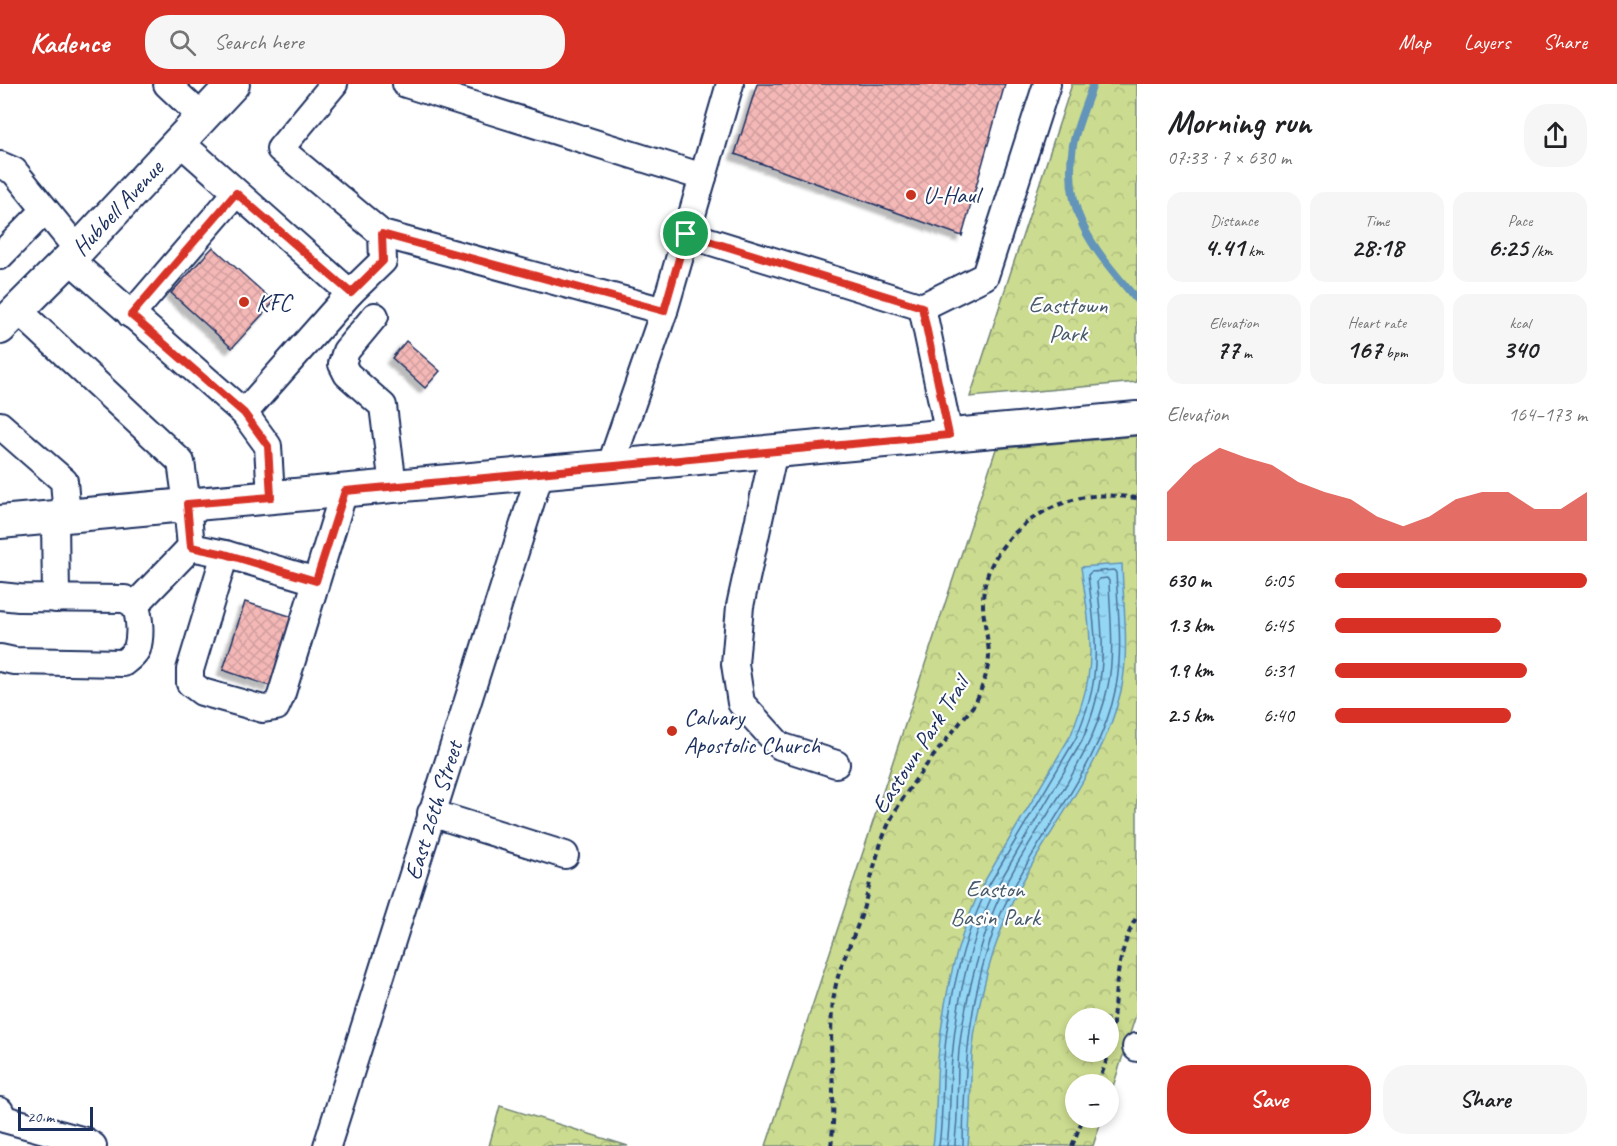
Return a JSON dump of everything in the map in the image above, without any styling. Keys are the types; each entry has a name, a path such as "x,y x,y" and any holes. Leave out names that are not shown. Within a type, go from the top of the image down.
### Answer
{"main road":[{"name":"Hubbell Avenue","path":"9,319 74,255 233,84"},
{"path":"0,522 1137,418"}],"street":[{"path":"167,84 203,118"},
{"path":"334,84 280,149 382,234 664,311"},
{"path":"406,84 703,177"},
{"path":"610,466 664,311 730,84"},
{"path":"686,234 922,307 985,276 1047,84"},
{"path":"180,142 351,293"},
{"path":"0,165 14,171 45,210 74,255 131,315 244,413 268,446 271,497"},
{"path":"131,315 236,193"},
{"path":"0,256 45,210"},
{"path":"244,413 351,293 383,261 382,234"},
{"path":"922,307 949,435"},
{"path":"375,316 346,351 342,363 347,374 383,406 393,486"},
{"path":"9,319 181,462 191,547 135,605"},
{"path":"0,425 64,481 56,598"},
{"path":"774,451 740,606 735,664 741,703 780,746 836,764"},
{"name":"East 26th Street","path":"327,1146 540,473"},
{"path":"225,554 190,670 190,683 202,692 263,709 276,707 345,491"},
{"path":"191,547 225,554 316,581"},
{"path":"0,596 125,599 135,605 140,617 137,649 123,663 14,661 0,658"},
{"path":"431,813 565,855"},
{"path":"0,1111 4,1119 30,1137 86,1141 93,1146"}],"path":[{"name":"Eastown Park Trail","path":"831,1146 834,1124 830,1031 834,994 841,966 862,915 889,823 907,792 976,702 982,687 989,654 983,602 988,576 999,551 1036,515 1060,504 1087,497 1114,495 1137,498"},
{"path":"1103,1074 1112,1044 1117,973 1123,945 1137,916"},
{"path":"1071,1146 1079,1128"}],"green space":[{"name":"Easttown Park","path":"1072,84 1137,84 1137,382 970,397"},
{"name":"Easton Basin Park","path":"1137,436 1137,1012 1117,1074 1065,1074 1065,1128 1099,1128 1093,1146 766,1146 996,449"},
{"path":"500,1106 628,1146 489,1146"}],"water":[{"path":"1122,564 1125,660 1121,691 1112,722 1083,781 1017,892 998,938 976,1021 971,1066 968,1146 933,1146 938,1059 944,1013 953,968 966,924 984,882 1071,735 1085,692 1090,664 1090,637 1081,567"}],"building":[{"name":"U-Haul","path":"757,84 1005,84 962,236 735,154"},
{"path":"213,247 274,302 232,348 171,293"},
{"path":"406,341 440,371 425,388 392,358"},
{"path":"245,602 293,617 270,686 223,670"}],"waterway":[{"path":"1093,84 1073,145 1072,192 1077,212 1095,248 1137,300"}],"place":[{"name":"U-Haul","path":"911,195"},
{"name":"KFC","path":"244,302"},
{"name":"Calvary Apostolic Church","path":"672,731"}],"route":[{"path":"236,193 351,293 383,261 382,234 664,311 686,234 922,307 949,435 345,491 316,581 225,554 191,547 187,504 271,497 268,446 244,413 131,315 236,193"}]}
